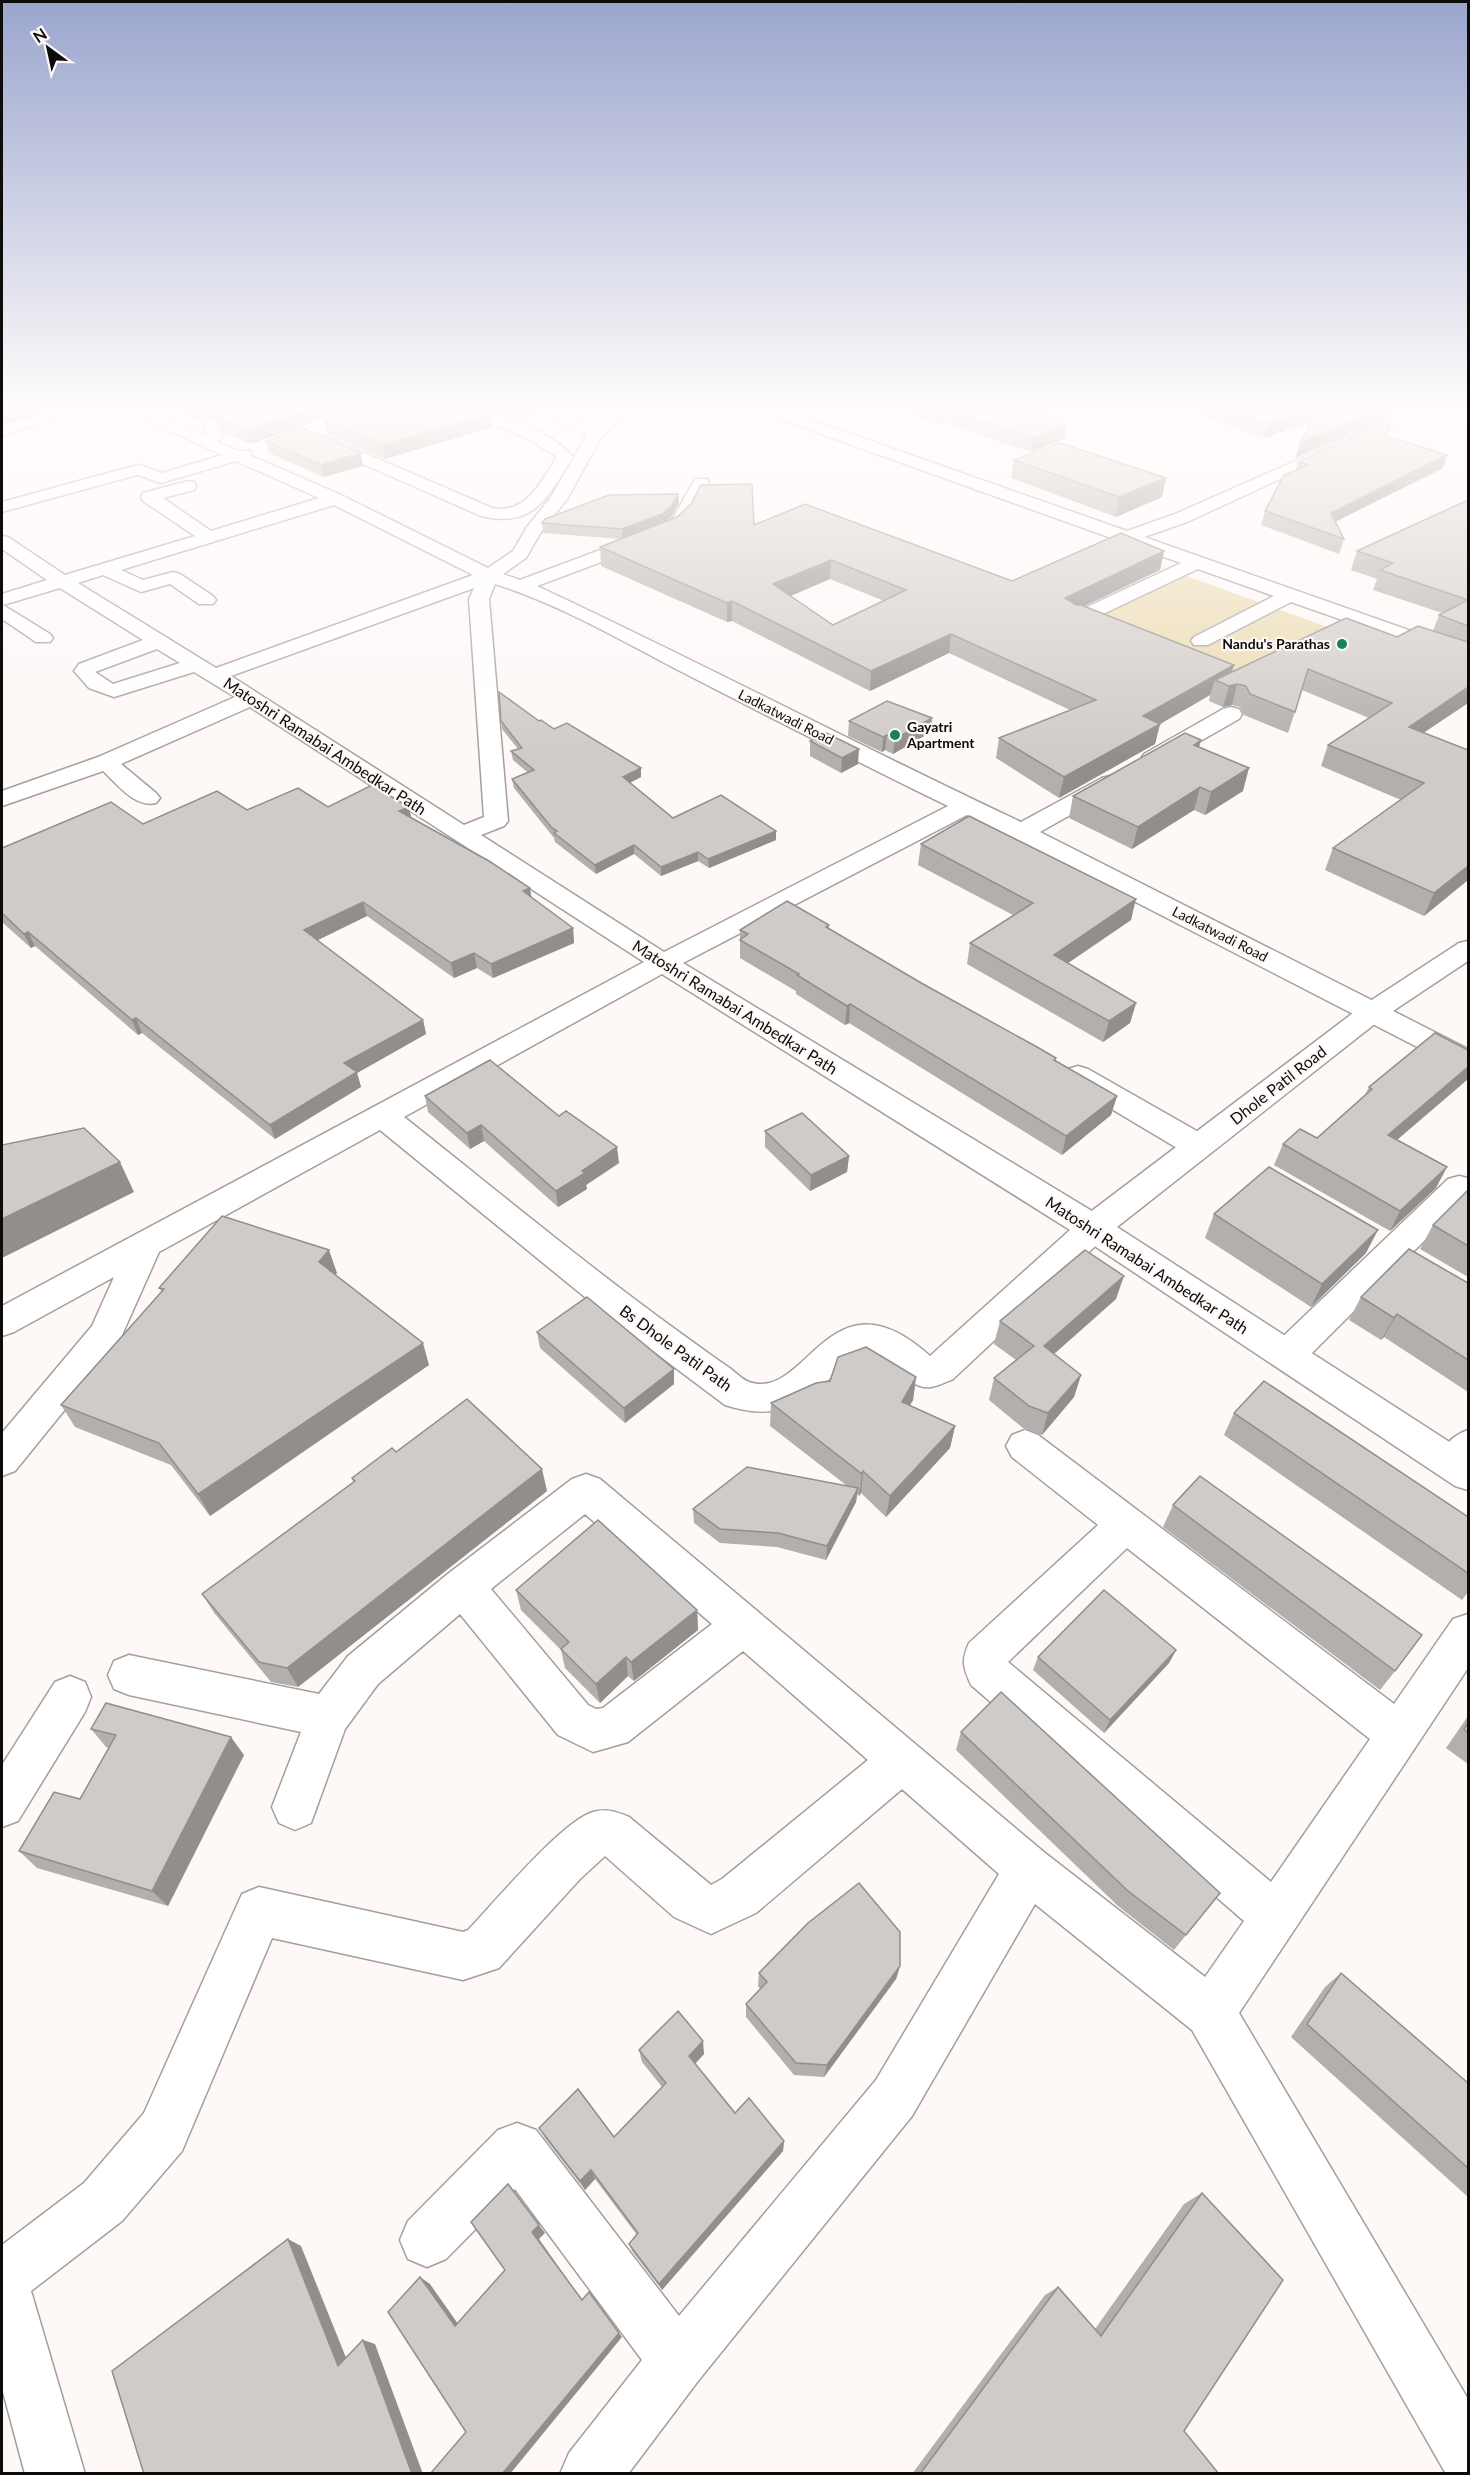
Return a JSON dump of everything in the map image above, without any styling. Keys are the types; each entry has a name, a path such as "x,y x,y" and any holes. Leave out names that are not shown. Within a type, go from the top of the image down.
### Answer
{"street":[{"path":"188,524 208,537"},
{"path":"2,600 246,524"},
{"name":"Ladkatwadi Road","path":"390,524 489,576 520,586 624,634 1022,832 1468,1061"},
{"path":"159,641 86,668 84,671 86,676 114,691 206,670 489,576 520,554 539,524"},
{"path":"520,586 670,530 677,524"},
{"path":"1085,524 1468,658"},
{"path":"1126,538 1166,524"},
{"name":"Matoshri Ramabai Ambedkar Path","path":"2,541 61,581 251,698 663,963 1093,1228 1287,1355 1463,1461"},
{"path":"1079,618 1197,562"},
{"path":"104,569 141,586 173,578 206,600"},
{"path":"462,834 496,821 479,600 489,576"},
{"path":"1201,641 1290,595"},
{"path":"2,611 43,638"},
{"path":"1338,629 1357,619"},
{"path":"2,799 106,762 251,698"},
{"path":"1022,832 1231,714"},
{"path":"106,762 148,798"},
{"path":"2,1322 663,963 966,806"},
{"path":"780,902 810,920"},
{"name":"Dhole Patil Road","path":"1093,1228 1371,1013 1468,949"},
{"path":"1055,1063 1198,1146"},
{"name":"Bs Dhole Patil Path","path":"382,1116 641,1323 738,1394 753,1399 788,1392 842,1347 861,1339 882,1340 923,1372 930,1373 940,1369 1093,1228"},
{"path":"1287,1355 1407,1259 1459,1187"},
{"path":"1363,1233 1407,1259"},
{"path":"2,1460 106,1334 146,1244"},
{"path":"1025,1446 1399,1735"},
{"path":"295,1808 328,1717 363,1670 463,1586 586,1491 1029,1869 1210,2012 1468,2454"},
{"path":"1125,1525 984,1657 986,1671 1275,1917"},
{"path":"463,1586 573,1720 593,1731 613,1727 744,1625"},
{"path":"1210,2012 1468,1633"},
{"path":"129,1675 328,1717"},
{"path":"2,1804 70,1697"},
{"path":"2,2279 103,2202 163,2132 259,1911 463,1956 482,1952 564,1863 595,1834 613,1833 691,1900 711,1910 740,1896 902,1760"},
{"path":"590,2474 678,2361 894,2098 1029,1869"},
{"path":"427,2240 517,2150 678,2361"},
{"path":"2,2288 54,2474"}],"shaded area":[{"path":"1184,575 1330,628 1243,678 1095,619"}],"building":[{"path":"549,524 637,524 622,529"},
{"path":"660,524 857,524 1012,581 1121,533 1164,551 1065,598 1076,605 1234,665 1143,716 1160,724 1064,777 999,738 1096,700 951,634 871,671 732,601 727,603 600,547","holes":["831,560 906,590 833,625 773,584"]},
{"path":"1300,524 1336,524 1344,539"},
{"path":"1417,524 1468,524 1468,600 1380,570 1393,563 1357,551"},
{"path":"1468,600 1468,626 1439,615"},
{"path":"1346,618 1397,637 1418,626 1468,642 1468,687 1409,727 1468,750 1468,866 1434,893 1333,848 1424,783 1328,745 1392,703 1308,669 1295,712 1250,694 1246,686 1237,684 1229,686 1215,680"},
{"path":"499,692 539,721 541,720 554,729 567,723 641,768 623,777 673,818 721,795 776,831 708,859 698,852 661,867 634,845 595,865 554,833 557,831 552,828 512,779 534,770 511,751 522,748 501,721"},
{"path":"887,701 932,718 895,739 887,735 883,737 849,721"},
{"path":"826,733 859,749 842,758 810,741"},
{"path":"1185,733 1201,740 1194,745 1249,768 1211,792 1200,787 1138,827 1073,796"},
{"path":"372,785 409,807 399,811 489,861 530,888 523,891 573,928 491,964 474,953 451,963 363,902 304,930 423,1020 344,1063 357,1072 270,1125 136,1018 132,1020 28,932 24,934 2,913 2,848 111,802 143,824 217,791 247,810 298,788 328,807"},
{"path":"969,816 1136,899 1054,955 1136,1003 1109,1021 970,943 1033,903 921,844"},
{"path":"787,901 829,925 826,927 1056,1058 1054,1060 1117,1096 1066,1136 850,1004 847,1006 797,975 799,974 740,940 748,934 740,930"},
{"path":"1435,1033 1468,1050 1468,1067 1388,1135 1447,1167 1400,1211 1283,1144 1300,1129 1317,1138 1372,1089 1369,1087"},
{"path":"490,1060 559,1116 566,1111 617,1147 582,1171 585,1173 556,1191 481,1125 467,1133 425,1096"},
{"path":"802,1113 849,1156 811,1175 765,1131"},
{"path":"84,1128 120,1162 2,1219 2,1145"},
{"path":"1269,1167 1378,1230 1322,1284 1214,1214"},
{"path":"1468,1190 1468,1246 1433,1225"},
{"path":"222,1216 329,1250 319,1262 423,1343 198,1494 159,1443 61,1405 164,1289 159,1288"},
{"path":"1409,1249 1468,1283 1468,1360 1397,1314 1394,1318 1361,1297"},
{"path":"1085,1250 1124,1276 1044,1346 1081,1375 1048,1413 1029,1406 994,1378 1034,1346 1000,1321"},
{"path":"587,1297 674,1369 624,1408 537,1332"},
{"path":"866,1347 916,1377 902,1402 955,1426 890,1496 863,1471 862,1474 771,1403 816,1383 830,1381 838,1357"},
{"path":"1264,1381 1468,1517 1468,1573 1234,1413"},
{"path":"467,1399 542,1469 287,1668 259,1662 202,1594 355,1481 352,1478 392,1448 396,1452"},
{"path":"747,1467 858,1488 827,1546 778,1533 720,1529 693,1509"},
{"path":"1200,1476 1422,1635 1395,1671 1173,1505"},
{"path":"598,1520 697,1610 631,1662 626,1657 596,1684 561,1649 569,1642 516,1590"},
{"path":"1104,1590 1176,1650 1110,1720 1038,1657"},
{"path":"1001,1692 1220,1893 1186,1935 1128,1891 961,1732"},
{"path":"106,1703 231,1737 152,1891 19,1851 54,1792 80,1799 116,1735 91,1729"},
{"path":"859,1883 900,1932 900,1966 827,2065 796,2063 746,2004 767,1982 759,1973 808,1923"},
{"path":"1341,1973 1468,2083 1468,2168 1307,2024"},
{"path":"678,2011 703,2041 689,2056 735,2113 749,2098 784,2141 659,2284 629,2244 638,2233 591,2170 580,2181 539,2128 578,2089 614,2137 666,2083 639,2050"},
{"path":"508,2184 539,2225 532,2232 582,2300 589,2292 619,2333 502,2474 430,2474 466,2432 388,2312 420,2277 455,2326 505,2270 471,2222"},
{"path":"1202,2193 1283,2280 1184,2431 1219,2474 920,2474 1058,2287 1101,2336"},
{"path":"288,2239 338,2366 363,2340 412,2474 144,2474 112,2371"}],"place":[{"name":"Nandu's Parathas","path":"1342,644"},
{"name":"Gayatri Apartment","path":"895,735"}]}
